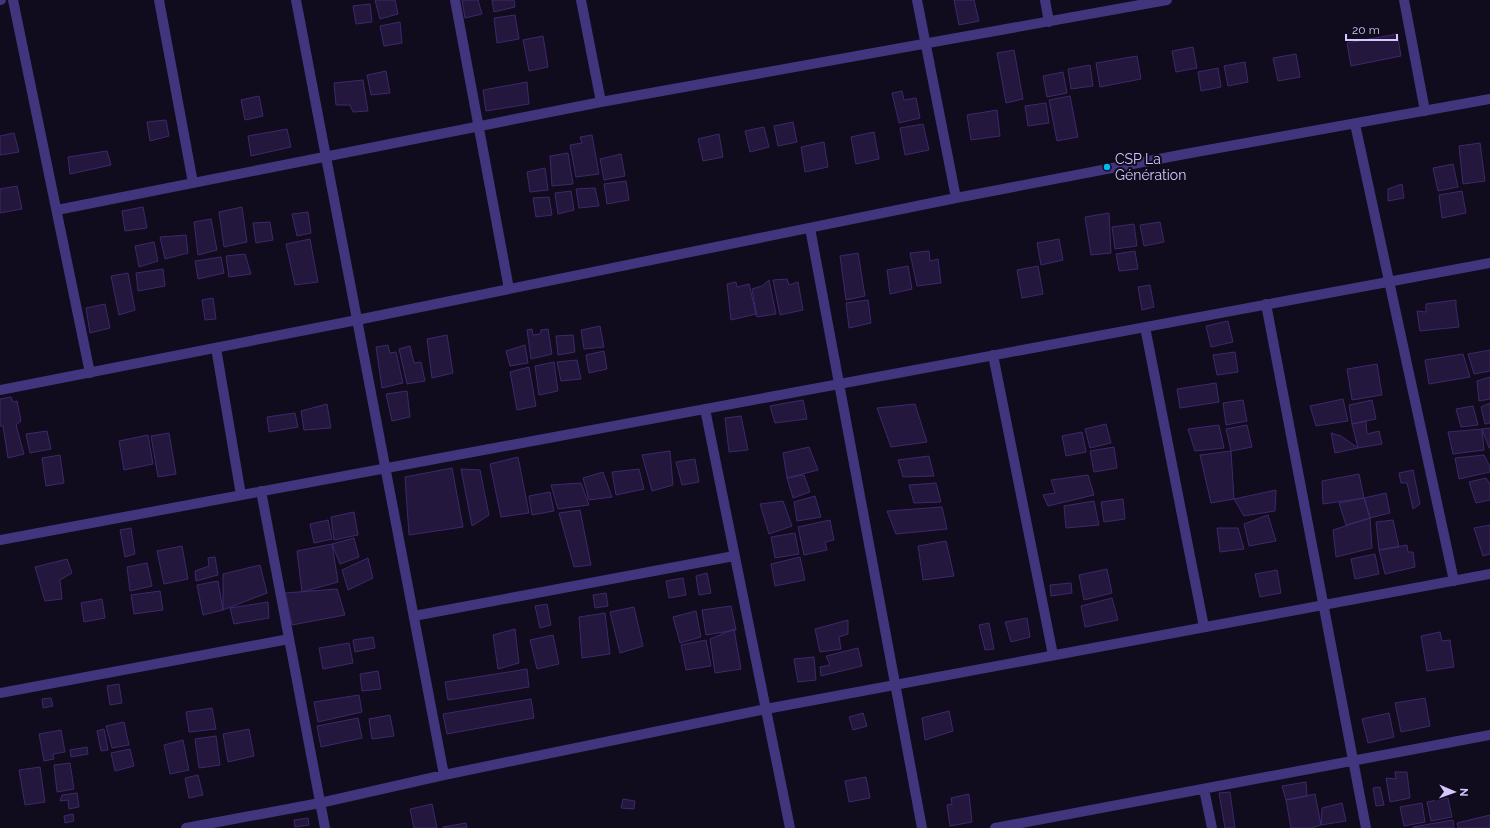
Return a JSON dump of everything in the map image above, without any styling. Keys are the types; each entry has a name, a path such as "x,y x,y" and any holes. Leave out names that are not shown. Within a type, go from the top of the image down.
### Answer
{"street":[{"path":"14,0 90,373"},
{"path":"159,0 193,183"},
{"path":"296,0 444,775"},
{"path":"455,0 509,289"},
{"path":"581,0 601,102"},
{"path":"917,0 956,198"},
{"path":"1045,0 1049,22"},
{"path":"57,210 601,102 1167,0"},
{"path":"1404,0 1425,111"},
{"path":"0,390 357,320 956,198 1185,154 1490,100"},
{"path":"1355,124 1454,581"},
{"path":"810,228 922,828"},
{"path":"0,540 1490,263"},
{"path":"1266,304 1366,828"},
{"path":"1145,327 1204,627"},
{"path":"216,348 241,495"},
{"path":"993,355 1053,655"},
{"path":"704,409 790,828"},
{"path":"261,491 325,828"},
{"path":"414,616 734,556"},
{"path":"186,828 320,803 444,775 766,709 1490,574"},
{"path":"0,693 289,639"},
{"path":"995,828 1490,735"},
{"path":"1204,789 1212,828"}],"building":[{"path":"375,0 395,0 398,14 380,19"},
{"path":"462,0 478,0 482,14 465,18"},
{"path":"492,0 514,0 515,7 494,12"},
{"path":"954,0 974,0 979,21 959,25"},
{"path":"370,4 372,22 356,24 353,6"},
{"path":"515,15 519,39 497,43 494,18"},
{"path":"400,22 402,43 384,46 380,26"},
{"path":"1397,34 1401,56 1351,66 1347,43"},
{"path":"543,36 548,67 529,71 523,40"},
{"path":"1193,47 1197,68 1176,72 1172,51"},
{"path":"1014,50 1023,99 1006,103 997,53"},
{"path":"1296,54 1300,77 1278,81 1273,58"},
{"path":"1137,56 1141,79 1100,87 1096,63"},
{"path":"1245,62 1248,82 1228,86 1224,66"},
{"path":"1090,65 1093,86 1071,89 1068,69"},
{"path":"1218,68 1221,87 1201,91 1198,72"},
{"path":"386,71 390,93 371,95 367,75"},
{"path":"1063,72 1067,93 1047,97 1043,76"},
{"path":"363,80 368,111 353,112 350,105 336,105 334,83"},
{"path":"527,82 529,104 486,111 483,90"},
{"path":"902,91 904,100 916,98 920,118 899,123 892,93"},
{"path":"259,96 263,116 245,120 241,100"},
{"path":"1070,96 1078,137 1057,141 1049,100"},
{"path":"1046,103 1049,123 1028,126 1025,106"},
{"path":"997,110 1000,136 971,140 967,115"},
{"path":"166,120 169,136 150,141 147,122"},
{"path":"793,122 797,142 778,146 774,126"},
{"path":"923,124 929,150 905,155 900,128"},
{"path":"764,127 769,147 750,152 745,131"},
{"path":"287,129 291,147 251,156 248,136"},
{"path":"874,132 879,159 856,164 851,137"},
{"path":"14,133 19,152 0,155 0,136"},
{"path":"719,134 723,157 703,161 698,139"},
{"path":"592,135 599,174 576,177 570,145 582,143 580,137"},
{"path":"824,142 828,167 805,172 801,147"},
{"path":"1480,143 1485,181 1463,184 1459,146"},
{"path":"107,151 111,165 70,174 68,157"},
{"path":"568,153 573,184 552,186 550,156"},
{"path":"621,154 625,176 604,180 600,159"},
{"path":"1453,164 1458,187 1438,191 1433,168"},
{"path":"545,168 548,190 530,192 527,172"},
{"path":"626,181 629,200 607,204 604,184"},
{"path":"1402,184 1404,198 1388,201 1388,189"},
{"path":"17,186 22,209 0,213 0,189"},
{"path":"595,188 599,206 579,208 576,189"},
{"path":"571,191 574,210 558,214 555,193"},
{"path":"1462,191 1466,213 1442,218 1439,195"},
{"path":"549,197 552,215 536,217 533,198"},
{"path":"143,207 147,228 125,231 122,211"},
{"path":"242,207 247,242 224,247 219,212"},
{"path":"308,212 311,233 297,236 292,214"},
{"path":"1109,213 1111,253 1091,255 1085,217"},
{"path":"211,219 217,250 198,255 194,222"},
{"path":"270,222 273,240 256,243 253,223"},
{"path":"1160,222 1164,242 1144,246 1140,225"},
{"path":"1134,224 1137,246 1115,249 1112,227"},
{"path":"186,235 188,253 165,259 160,237"},
{"path":"310,239 318,282 295,285 286,244"},
{"path":"1059,239 1063,260 1041,265 1037,243"},
{"path":"154,242 158,261 139,267 135,246"},
{"path":"929,251 930,261 938,259 941,283 917,286 910,253"},
{"path":"1135,251 1138,269 1119,271 1116,254"},
{"path":"858,253 865,296 846,300 840,256"},
{"path":"245,254 251,274 229,277 226,256"},
{"path":"221,257 224,273 198,279 195,261"},
{"path":"908,266 912,289 890,294 887,270"},
{"path":"1038,266 1043,294 1022,298 1017,270"},
{"path":"163,269 165,286 138,291 136,273"},
{"path":"128,273 135,310 119,315 111,276"},
{"path":"787,279 789,285 798,282 803,310 780,315 773,280"},
{"path":"769,280 776,314 757,317 752,289 762,286"},
{"path":"736,282 737,287 749,284 756,314 731,320 727,284"},
{"path":"1150,285 1154,307 1142,310 1138,287"},
{"path":"213,298 216,319 205,320 202,300"},
{"path":"868,300 871,323 849,328 846,303"},
{"path":"1456,300 1459,327 1420,331 1417,311 1426,312 1426,304"},
{"path":"105,304 110,328 90,333 86,308"},
{"path":"1228,321 1233,342 1211,347 1206,326"},
{"path":"600,326 604,347 584,349 581,330"},
{"path":"532,329 533,335 540,334 541,330 548,329 552,354 531,359 527,330"},
{"path":"447,335 453,373 432,378 427,339"},
{"path":"573,335 575,352 558,355 556,336"},
{"path":"388,345 390,353 396,352 403,383 382,388 376,347"},
{"path":"525,345 528,363 510,366 506,351"},
{"path":"410,346 414,363 421,362 425,381 407,384 399,349"},
{"path":"1490,350 1490,371 1474,374 1468,354"},
{"path":"604,351 607,369 589,373 586,355"},
{"path":"1235,352 1238,372 1217,375 1213,355"},
{"path":"1463,354 1470,377 1429,384 1425,360"},
{"path":"577,360 581,379 561,381 557,362"},
{"path":"554,362 558,391 539,395 535,366"},
{"path":"1377,364 1382,395 1352,400 1347,369"},
{"path":"529,367 536,406 517,410 510,372"},
{"path":"1490,377 1490,399 1479,401 1477,381"},
{"path":"1216,383 1219,402 1180,408 1177,389"},
{"path":"407,391 410,417 392,421 386,394"},
{"path":"11,397 13,402 17,401 21,421 16,425 24,454 8,458 3,426 0,426 0,399"},
{"path":"1343,399 1348,421 1316,426 1310,406"},
{"path":"803,400 807,419 775,423 770,406"},
{"path":"1243,400 1247,421 1226,425 1223,403"},
{"path":"1372,400 1376,419 1352,424 1349,405"},
{"path":"1490,403 1490,423 1485,424 1481,407"},
{"path":"327,404 331,428 304,430 301,411"},
{"path":"915,404 927,442 891,447 877,408"},
{"path":"1473,406 1478,425 1461,427 1456,409"},
{"path":"295,413 298,427 269,432 267,417"},
{"path":"741,416 748,450 729,452 725,418"},
{"path":"1366,421 1367,434 1379,431 1382,444 1358,448 1352,424"},
{"path":"1106,424 1111,443 1090,448 1085,429"},
{"path":"1219,425 1224,448 1195,451 1188,429"},
{"path":"1247,425 1252,447 1231,451 1226,429"},
{"path":"1490,428 1490,448 1489,448 1482,429"},
{"path":"1482,429 1484,450 1453,454 1448,432"},
{"path":"47,431 51,449 30,453 26,434"},
{"path":"1082,432 1086,452 1066,456 1062,436"},
{"path":"169,433 176,474 158,477 151,436"},
{"path":"1331,433 1341,436 1358,448 1335,453"},
{"path":"148,435 153,464 124,470 119,441"},
{"path":"809,447 818,470 787,478 783,453"},
{"path":"1114,447 1117,468 1094,472 1090,451"},
{"path":"670,451 673,485 652,491 642,455"},
{"path":"1231,451 1234,499 1211,503 1200,455"},
{"path":"60,455 64,483 46,486 42,458"},
{"path":"1484,455 1490,467 1490,472 1459,479 1455,458"},
{"path":"929,456 934,476 903,477 898,460"},
{"path":"518,457 529,513 501,517 490,464"},
{"path":"695,459 699,482 682,485 676,462"},
{"path":"452,468 463,527 409,535 405,477"},
{"path":"461,469 480,470 489,515 472,526"},
{"path":"639,469 644,489 616,495 612,472"},
{"path":"1413,470 1420,504 1413,509 1407,483 1401,483 1399,473"},
{"path":"603,472 612,497 589,500 583,478"},
{"path":"1359,474 1364,498 1323,504 1322,481"},
{"path":"804,475 810,492 793,498 787,478"},
{"path":"1088,475 1094,495 1048,506 1043,495 1055,493 1051,480"},
{"path":"1486,478 1490,484 1490,500 1476,503 1469,482"},
{"path":"581,483 589,505 558,509 551,485"},
{"path":"936,483 941,502 914,503 909,485"},
{"path":"1276,490 1275,511 1244,516 1234,499"},
{"path":"550,492 554,511 532,515 529,496"},
{"path":"1386,493 1390,513 1370,518 1364,498"},
{"path":"815,496 821,517 797,521 794,502"},
{"path":"1364,498 1370,518 1346,525 1339,503"},
{"path":"1123,499 1125,519 1104,522 1101,502"},
{"path":"783,501 792,526 769,534 760,504"},
{"path":"1094,501 1099,525 1066,528 1064,506"},
{"path":"942,507 947,529 896,534 887,511"},
{"path":"580,510 591,565 574,567 559,513"},
{"path":"354,512 358,535 334,540 331,517"},
{"path":"1268,515 1276,541 1249,546 1244,524"},
{"path":"1370,518 1372,548 1336,557 1333,530"},
{"path":"328,520 332,539 314,543 310,524"},
{"path":"830,520 834,540 825,542 827,550 804,555 798,527"},
{"path":"1393,520 1399,547 1379,550 1376,522"},
{"path":"1490,525 1490,554 1483,556 1474,528"},
{"path":"131,528 135,554 125,557 120,530"},
{"path":"1217,528 1238,528 1244,549 1220,552"},
{"path":"795,533 799,554 775,558 771,537"},
{"path":"354,538 359,557 340,564 332,544"},
{"path":"946,541 954,576 923,580 918,546"},
{"path":"332,544 338,582 302,592 297,551"},
{"path":"1407,545 1408,552 1413,552 1415,567 1385,574 1379,550"},
{"path":"182,546 188,579 164,584 157,551"},
{"path":"1375,554 1379,574 1355,579 1351,559"},
{"path":"215,557 218,575 196,581 195,571 209,566 208,558"},
{"path":"800,557 805,580 775,586 771,564"},
{"path":"368,558 373,578 348,590 342,570"},
{"path":"67,559 72,573 60,580 62,599 45,601 35,567"},
{"path":"147,563 152,586 130,591 127,567"},
{"path":"260,565 267,593 223,610 223,574"},
{"path":"1107,569 1112,593 1084,600 1079,575"},
{"path":"1277,570 1281,593 1260,597 1255,574"},
{"path":"707,573 711,593 699,595 696,576"},
{"path":"683,578 686,595 669,598 666,581"},
{"path":"218,581 223,610 203,615 197,585"},
{"path":"1071,583 1072,593 1051,596 1050,585"},
{"path":"337,589 345,615 292,625 285,593"},
{"path":"160,591 163,610 134,614 131,595"},
{"path":"606,593 608,606 595,608 593,595"},
{"path":"1112,598 1118,620 1085,627 1081,606"},
{"path":"102,599 105,618 84,622 81,603"},
{"path":"268,602 269,618 234,624 230,608"},
{"path":"547,604 551,625 540,628 535,606"},
{"path":"731,606 736,630 706,635 702,610"},
{"path":"634,607 643,646 620,653 610,612"},
{"path":"696,611 701,637 680,643 673,617"},
{"path":"605,613 610,654 582,658 579,617"},
{"path":"1027,618 1030,637 1011,642 1005,622"},
{"path":"848,620 848,634 839,637 841,649 820,652 815,629"},
{"path":"989,623 994,649 985,650 979,625"},
{"path":"515,629 519,663 498,669 493,635"},
{"path":"734,629 741,669 715,673 710,639"},
{"path":"1440,632 1442,641 1450,640 1454,667 1427,671 1421,636"},
{"path":"553,635 559,664 537,669 530,640"},
{"path":"373,637 375,648 355,652 353,640"},
{"path":"706,640 711,666 686,670 681,645"},
{"path":"349,643 353,663 323,669 319,648"},
{"path":"858,648 862,666 821,676 820,667 830,665 826,656"},
{"path":"814,657 816,680 798,682 794,659"},
{"path":"527,669 529,687 448,700 445,682"},
{"path":"378,671 381,689 362,691 360,674"},
{"path":"119,684 122,703 110,705 107,686"},
{"path":"359,695 362,712 318,722 314,702"},
{"path":"51,698 53,706 43,708 42,699"},
{"path":"1425,698 1430,726 1401,732 1395,703"},
{"path":"531,699 534,718 447,734 443,714"},
{"path":"212,708 216,729 189,732 186,712"},
{"path":"949,711 953,731 925,740 922,718"},
{"path":"863,713 867,726 853,730 849,717"},
{"path":"1389,713 1394,737 1368,743 1362,719"},
{"path":"390,715 394,736 372,739 369,719"},
{"path":"358,718 362,738 321,747 317,726"},
{"path":"124,722 129,745 112,748 106,726"},
{"path":"104,729 108,750 101,751 97,731"},
{"path":"249,729 254,756 228,762 223,734"},
{"path":"61,730 65,752 53,754 54,759 44,761 39,734"},
{"path":"216,736 220,765 199,768 195,739"},
{"path":"183,740 189,770 170,774 164,745"},
{"path":"87,747 88,754 71,757 70,750"},
{"path":"130,749 134,766 115,771 111,753"},
{"path":"70,763 74,789 57,792 54,765"},
{"path":"40,767 45,802 25,805 19,770"},
{"path":"1395,772 1407,772 1410,798 1390,802 1386,778 1396,779"},
{"path":"198,775 203,795 189,798 185,778"},
{"path":"866,777 870,798 849,802 845,781"},
{"path":"1306,782 1307,796 1286,800 1282,786"},
{"path":"1380,787 1384,805 1376,806 1373,788"},
{"path":"1230,792 1235,828 1225,828 1219,793"},
{"path":"77,793 79,807 69,809 68,800 60,801 62,795"},
{"path":"969,794 972,822 950,826 947,805 952,804 951,798"},
{"path":"1315,794 1321,825 1311,828 1291,828 1286,800"},
{"path":"1448,798 1452,817 1431,821 1427,802"},
{"path":"623,799 635,801 634,809 621,808"},
{"path":"1342,803 1346,821 1321,825 1322,808"},
{"path":"1422,803 1425,822 1404,826 1400,807"},
{"path":"432,804 437,828 414,828 410,809"},
{"path":"73,814 74,821 65,823 64,816"},
{"path":"1490,815 1490,828 1458,828 1457,823"},
{"path":"308,818 309,825 295,827 294,820"},
{"path":"1453,820 1454,828 1413,828 1413,827"},
{"path":"466,823 467,828 443,828 443,827"}],"place":[{"name":"CSP La Génération","path":"1107,167"}]}
